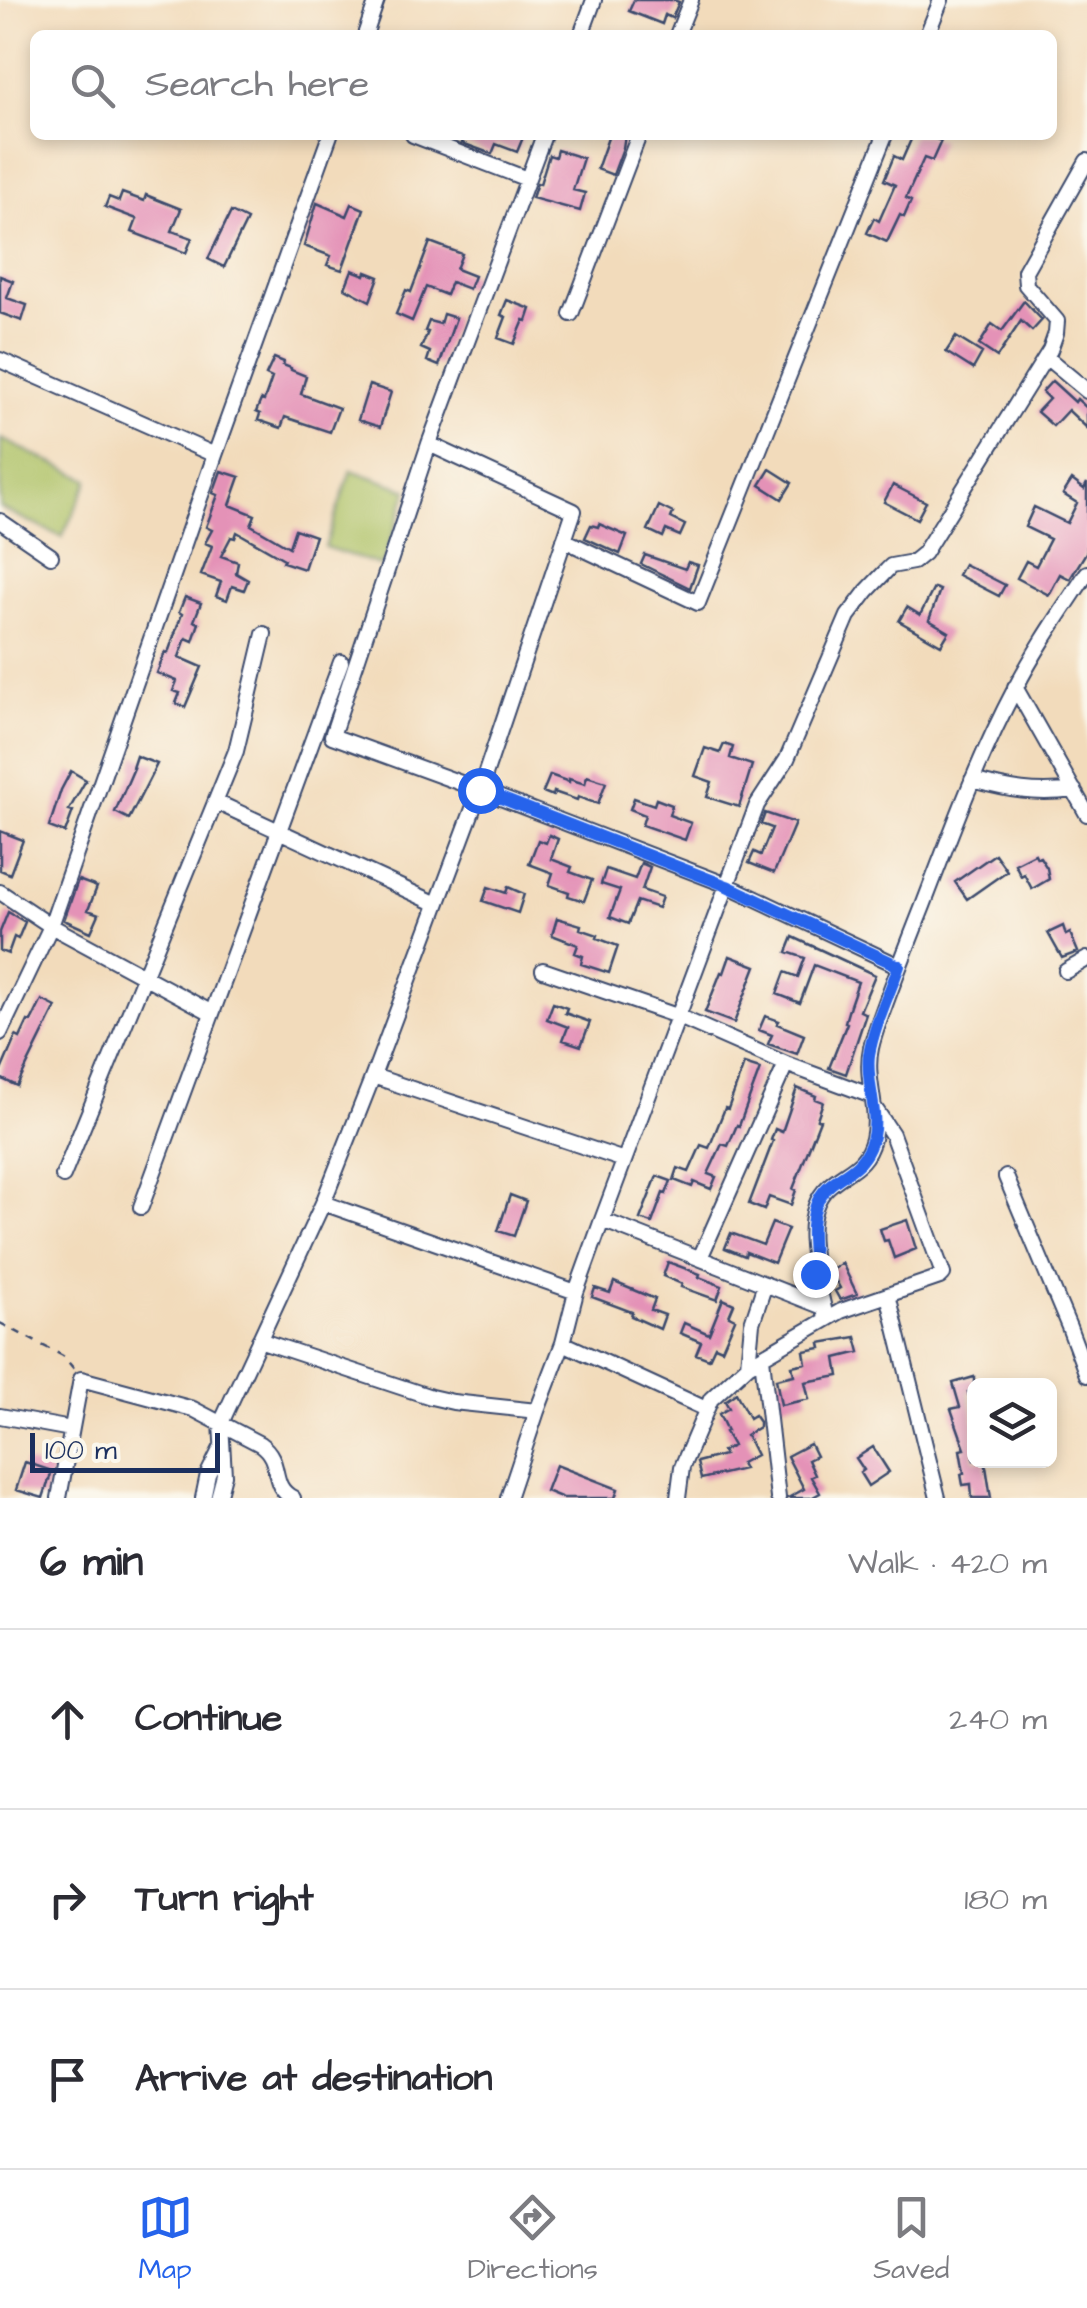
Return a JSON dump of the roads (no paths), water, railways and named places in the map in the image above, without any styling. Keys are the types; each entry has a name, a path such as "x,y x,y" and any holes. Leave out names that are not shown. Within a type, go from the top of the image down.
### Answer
{"street":[{"path":"367,30 377,0"},
{"path":"583,30 594,0"},
{"path":"679,30 690,0"},
{"path":"928,30 941,0"},
{"path":"0,1032 51,926 328,140"},
{"path":"425,140 528,178"},
{"path":"542,140 429,444 332,736 727,886 899,966"},
{"path":"571,314 637,140"},
{"path":"564,540 698,604 883,140"},
{"path":"508,1498 563,1343 576,1292 758,805 787,758 848,616 887,570 924,554 1046,358 1057,321 1026,286 1025,271 1087,161"},
{"path":"1046,358 1087,390"},
{"path":"0,360 215,454"},
{"path":"218,1498 224,1476 221,1423 323,1203 480,790 574,511 429,444"},
{"path":"0,521 51,556"},
{"path":"824,1313 815,1274 811,1233 814,1217 821,1195 860,1164 868,1150 875,1124 870,1051 899,966 972,780 1015,688 1087,573"},
{"path":"62,1176 236,752 264,634"},
{"path":"141,1207 341,662"},
{"path":"1015,688 1082,801"},
{"path":"972,780 1082,801"},
{"path":"216,802 437,904"},
{"path":"0,892 51,926 212,1012"},
{"path":"1066,971 1087,959"},
{"path":"543,970 677,1016 873,1101 892,1134 944,1270 940,1277 824,1313 719,1390 706,1409 682,1466 678,1498"},
{"path":"700,1258 786,1064"},
{"path":"372,1076 624,1160"},
{"path":"1006,1177 1087,1376"},
{"path":"323,1203 576,1292"},
{"path":"602,1220 765,1284 824,1313"},
{"path":"765,1284 752,1323 778,1498"},
{"path":"888,1295 938,1498"},
{"path":"259,1340 431,1397 537,1412"},
{"path":"563,1343 706,1409"},
{"path":"58,1498 82,1379 192,1410 270,1450 278,1484 282,1492 293,1498"},
{"path":"0,1416 71,1429"},
{"path":"203,1498 208,1474 222,1446"}]}
